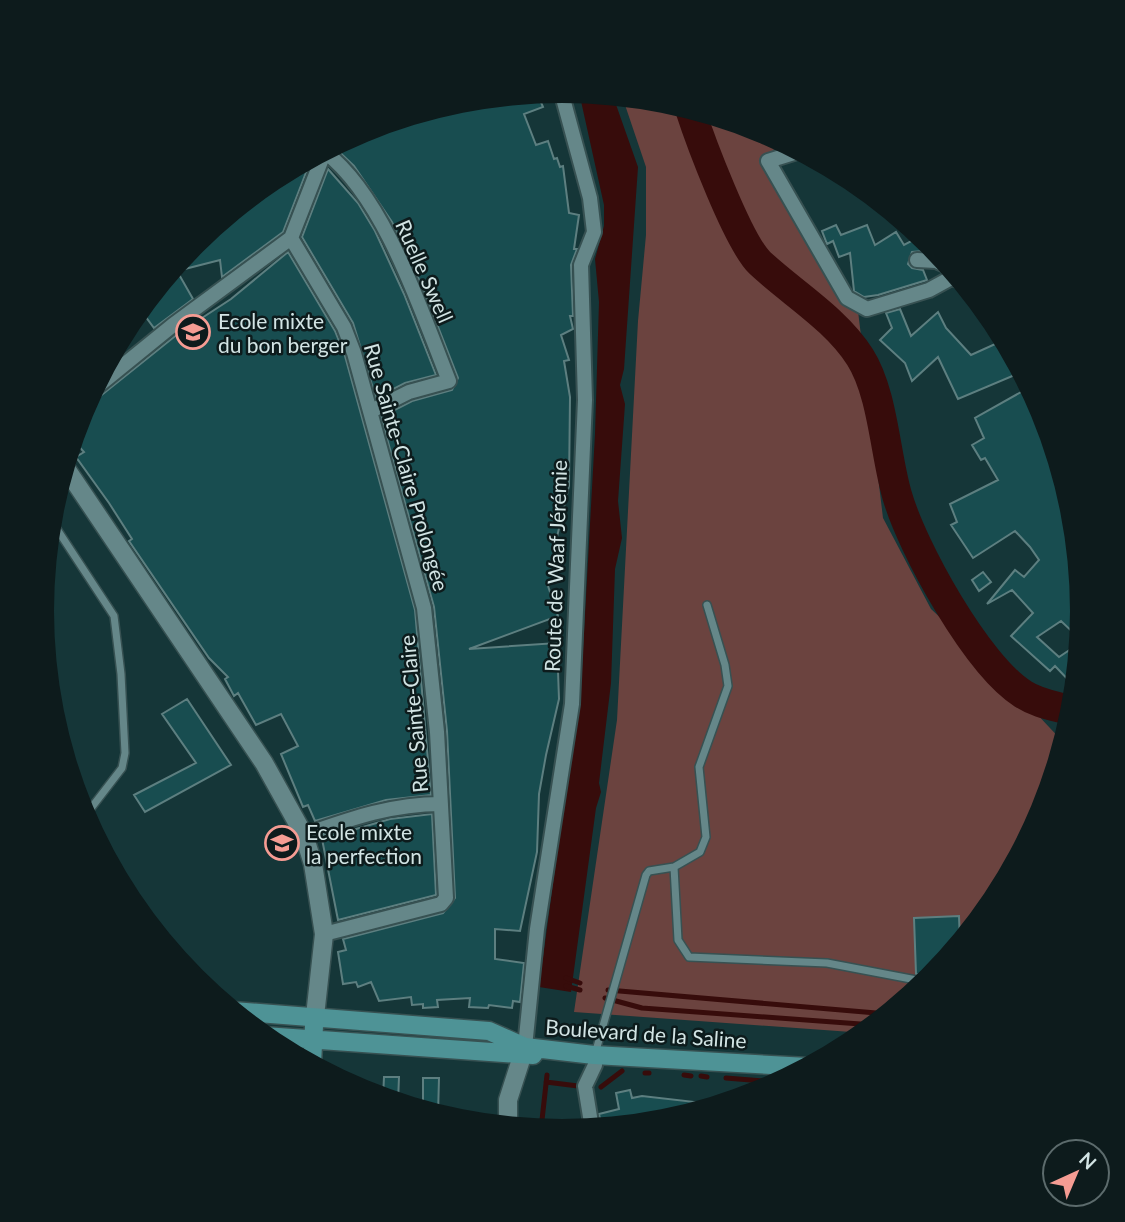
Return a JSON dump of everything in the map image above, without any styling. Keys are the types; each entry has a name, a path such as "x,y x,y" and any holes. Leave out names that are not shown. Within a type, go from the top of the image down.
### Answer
{"main road":[{"name":"Boulevard de la Saline","path":"251,1012 489,1031 524,1050"},
{"path":"312,1053 315,1016"},
{"name":"Boulevard de la Saline","path":"285,1037 524,1050 595,1060 779,1071"},
{"name":"Boulevard de la Saline","path":"595,1060 788,1066"}],"street":[{"name":"Route de Waaf Jérémie","path":"524,1050 537,929 572,704 585,400 581,265 594,232 590,198 564,103"},
{"path":"787,155 768,161 847,298 867,309 929,290 946,278"},
{"name":"Ruelle Swell","path":"333,158 391,237 449,381 409,392 371,411"},
{"path":"114,373 173,325 291,238 320,165"},
{"name":"Rue Sainte-Claire Prolongée","path":"291,238 344,327 371,411 424,608"},
{"path":"917,260 930,261"},
{"path":"72,478 264,763 304,835 313,863 324,934 315,1016"},
{"name":"Rue Sainte-Claire","path":"324,934 441,904 446,898 437,732 424,608"},
{"path":"304,835 375,810 406,804 441,804"},
{"path":"508,1116 508,1100 524,1050"},
{"path":"590,1118 585,1086 595,1060"}],"lane":[{"path":"61,535 114,616 121,674 125,753 122,768 93,805"},
{"path":"595,1060 646,875 649,871 674,867 700,852 706,837 699,767 728,686 725,665 707,606"},
{"path":"674,867 678,940 689,957 827,963 912,979"}],"shaded area":[{"path":"582,104 616,106 638,167 624,369 620,385 625,404 618,501 622,538 615,569 611,683 599,783 601,792 596,808 571,992 539,987 582,669 595,434 599,302 595,259 604,226 604,205"},
{"path":"626,107 694,120 773,149 783,172 858,311 883,518 931,609 990,664 1055,734 1032,805 1003,865 985,893 945,946 922,970 898,993 848,1032 574,1012 617,720 638,321 646,235 646,167"}],"building":[{"path":"542,104 543,107 524,114 536,145 548,141 554,159 557,158 560,167 563,166 569,213 579,215 574,249 577,249 571,265 573,316 570,316 573,329 561,335 569,360 564,361 570,397 569,486 556,541 559,582 547,583 558,616 469,649 557,643 559,699 539,794 537,852 520,931 495,929 495,959 524,963 520,1002 513,1001 512,1008 489,1005 488,1008 469,1007 470,998 437,1000 438,1007 423,1008 423,1004 412,1005 411,997 379,1001 371,982 358,987 356,982 343,984 338,952 346,950 343,939 443,913 455,898 447,731 434,607 381,417 412,401 452,390 458,378 422,286 392,222 354,166 341,154 399,130 463,113"},
{"path":"328,169 358,203 375,231 404,294 436,375 405,383 376,398 353,323 302,237"},
{"path":"306,172 283,232 222,277 220,260 187,268 227,229 280,188"},
{"path":"836,225 841,235 867,225 875,245 896,232 904,245 911,241 921,251 912,252 908,264 912,268 923,270 927,280 864,297 854,291 850,253 839,257 833,241 827,244 822,231"},
{"path":"288,252 335,331 345,356 415,610 431,795 386,800 315,821 308,805 303,807 281,754 298,746 281,714 256,725 238,693 234,696 225,679 228,677 209,658 129,541 132,539 78,459 84,452 81,448 104,393 179,333 231,299"},
{"path":"180,276 193,299 154,328 147,319"},
{"path":"900,309 911,336 938,312 946,328 971,355 995,344 1013,376 958,399 938,357 912,381 905,363 880,340 892,328 886,313"},
{"path":"1021,392 1044,448 1061,512 1066,545 1070,578 1070,630 1061,621 1037,637 1059,657 1069,650 1066,677 1055,666 1050,671 1011,636 1033,613 1012,590 987,604 1015,570 1024,577 1039,560 1030,547 1015,531 973,558 951,525 957,522 950,504 998,480 985,458 981,460 972,445 984,438 975,418"},
{"path":"983,572 991,582 979,591 972,580"},
{"path":"187,699 231,765 145,812 134,795 196,763 162,714"},
{"path":"432,814 436,895 338,920 322,839 390,819"},
{"path":"959,916 959,928 918,974 916,974 914,918"},
{"path":"384,1077 399,1077 398,1092 384,1087"},
{"path":"423,1078 439,1078 438,1104 423,1100"},
{"path":"630,1090 632,1098 642,1096 694,1102 629,1115 600,1118 599,1114 619,1109 616,1093"}],"waterway":[{"path":"694,120 720,190 751,252 772,274 839,330 868,372 879,406 897,495 931,574 948,604 986,658 1005,679 1023,694 1061,708"},
{"path":"566,978 580,983"},
{"path":"566,986 580,990"},
{"path":"608,990 874,1013"},
{"path":"605,998 642,1008 859,1024"},
{"path":"601,1087 622,1071"},
{"path":"542,1118 547,1075"},
{"path":"684,1075 691,1076"},
{"path":"701,1076 707,1077"},
{"path":"726,1078 758,1081"},
{"path":"546,1082 578,1086"}],"place":[{"name":"Ecole mixte du bon berger","path":"193,332"},
{"name":"Ecole mixte la perfection","path":"282,843"}]}
